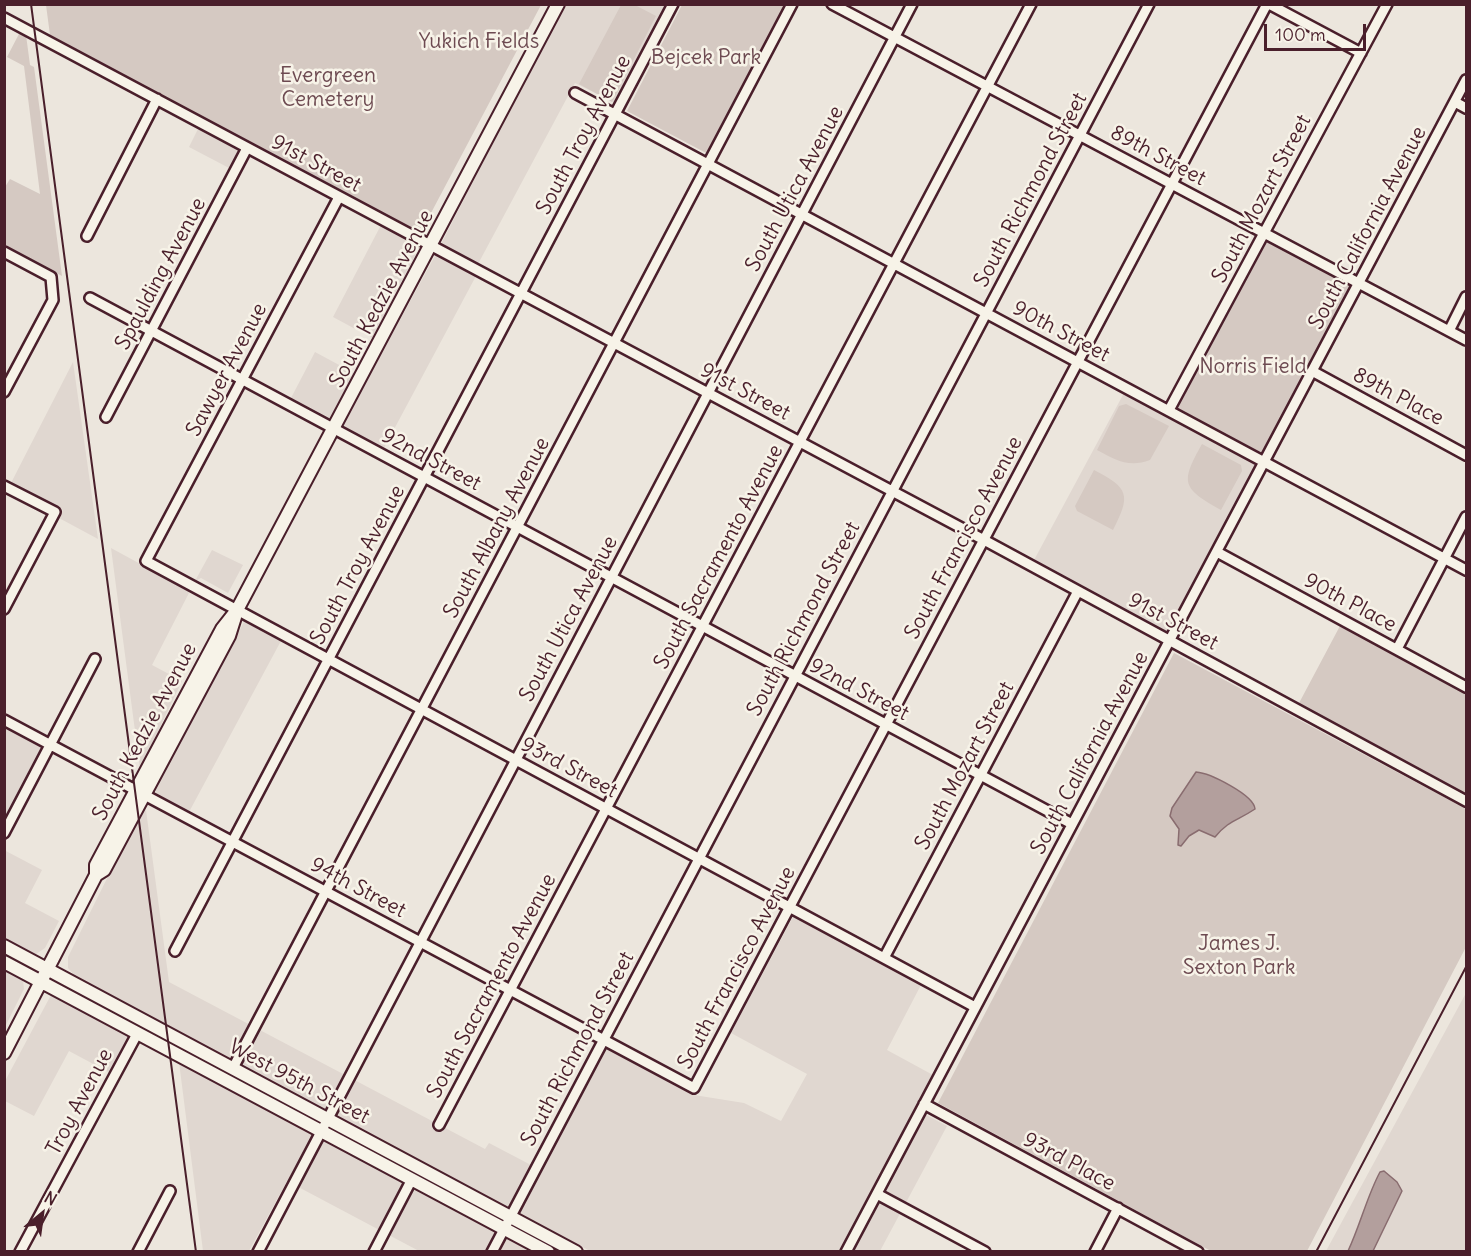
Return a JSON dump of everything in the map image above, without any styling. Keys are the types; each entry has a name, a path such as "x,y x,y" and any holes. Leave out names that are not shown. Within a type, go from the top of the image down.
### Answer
{"main road":[{"name":"South Kedzie Avenue","path":"4,1053 96,875 104,870 140,792 229,636 237,610 432,246 558,4"},
{"name":"West 95th Street","path":"4,946 576,1251"},
{"name":"West 95th Street","path":"4,962 548,1251"}],"street":[{"name":"South Troy Avenue","path":"175,951 674,4"},
{"name":"South Albany Avenue","path":"233,1068 792,4"},
{"name":"89th Street","path":"832,4 1467,340"},
{"name":"South Utica Avenue","path":"258,1251 912,4"},
{"name":"South Sacramento Avenue","path":"440,1125 1031,4"},
{"name":"South Richmond Street","path":"492,1251 1149,4"},
{"path":"1268,4 1361,53"},
{"name":"South Francisco Avenue","path":"694,1088 1268,4"},
{"name":"South Mozart Street","path":"1169,410 1387,4"},
{"name":"91st Street","path":"4,18 984,540 1467,801"},
{"name":"South California Avenue","path":"846,1251 1467,80"},
{"name":"90th Street","path":"575,93 1467,570"},
{"path":"87,236 157,99"},
{"path":"1455,102 1467,108"},
{"name":"Spaulding Avenue","path":"106,417 247,148"},
{"name":"Sawyer Avenue","path":"146,561 339,197"},
{"path":"4,252 51,277 53,300 4,392"},
{"path":"1449,330 1467,297"},
{"name":"92nd Street","path":"90,298 1072,824"},
{"name":"89th Place","path":"1312,371 1467,455"},
{"path":"4,486 55,512 4,609"},
{"path":"1397,649 1467,517"},
{"name":"90th Place","path":"1217,552 1467,687"},
{"name":"93rd Street","path":"146,561 975,1007"},
{"name":"South Mozart Street","path":"884,958 1078,591"},
{"path":"4,833 95,659"},
{"name":"94th Street","path":"4,720 694,1088"},
{"name":"Troy Avenue","path":"20,1251 137,1034"},
{"name":"93rd Place","path":"924,1104 1198,1251"},
{"path":"374,1251 412,1179"},
{"path":"138,1251 170,1191"},
{"path":"877,1194 985,1251"},
{"path":"1095,1251 1118,1208"}],"shaded area":[{"path":"564,5 665,5 615,103 575,83 478,264 441,244"},
{"path":"199,127 240,150 231,169 189,147"},
{"path":"381,225 420,246 372,338 333,317"},
{"path":"436,254 476,276 384,448 342,426"},
{"path":"315,352 354,373 330,418 291,398"},
{"path":"73,362 98,539 59,518 63,510 11,483"},
{"path":"1124,393 1256,463 1166,634 1033,562"},
{"path":"111,548 190,591 152,665 182,681 140,769"},
{"path":"212,550 243,565 228,593 201,578 195,581"},
{"path":"244,622 282,639 189,812 157,795 154,785"},
{"path":"5,726 44,746 5,819"},
{"path":"1196,772 1211,776 1240,791 1253,803 1255,809 1229,824 1215,837 1199,830 1189,836 1181,846 1178,845 1179,829 1170,816 1172,808"},
{"path":"146,810 169,982 485,1149 489,1143 531,1165 508,1208 76,977 68,968 68,957 138,816"},
{"path":"4,850 42,870 25,903 59,921 45,948 36,954 5,938"},
{"path":"794,915 922,983 887,1050 933,1075 915,1109 947,1126 880,1251 590,1251 520,1213 604,1050 608,1049 694,1095 744,1103 781,1121 807,1074 731,1033"},
{"path":"5,968 23,981 24,989 5,1027"},
{"path":"1466,993 1466,1251 1326,1251"},
{"path":"51,995 134,1038 114,1075 69,1051 34,1116 5,1101 4,1083"},
{"path":"179,1062 533,1251 419,1251 287,1181 249,1251 203,1251"},
{"path":"1384,1171 1397,1182 1402,1191 1373,1251 1348,1251 1375,1181 1380,1172"}],"green space":[{"name":"Evergreen Cemetery","path":"46,4 541,5 422,230 404,225 50,35"},
{"path":"621,5 635,5 656,16 612,102 579,84"},
{"name":"Bejcek Park","path":"682,5 786,5 708,154 627,111"},
{"path":"20,32 26,35 30,65 34,67 62,276 5,245 5,187 10,179 40,194 24,66 7,57"},
{"name":"Norris Field","path":"1267,237 1352,283 1262,454 1175,408"},
{"path":"1126,404 1169,426 1150,460 1129,463 1116,460 1097,450 1119,406"},
{"path":"1202,444 1241,465 1242,471 1221,510 1198,496 1189,483 1190,468"},
{"path":"1094,470 1114,482 1123,494 1123,508 1113,530 1077,511 1075,506"},
{"path":"1341,624 1466,691 1466,795 1298,705"},
{"name":"James J. Sexton Park","path":"1174,653 1466,809 1466,947 1307,1251 1211,1251 938,1103"}],"railway":[{"path":"31,4 196,1252"},
{"path":"1316,1252 1466,967"}],"park label":[{"name":"Yukich Fields","path":"479,42"}]}
